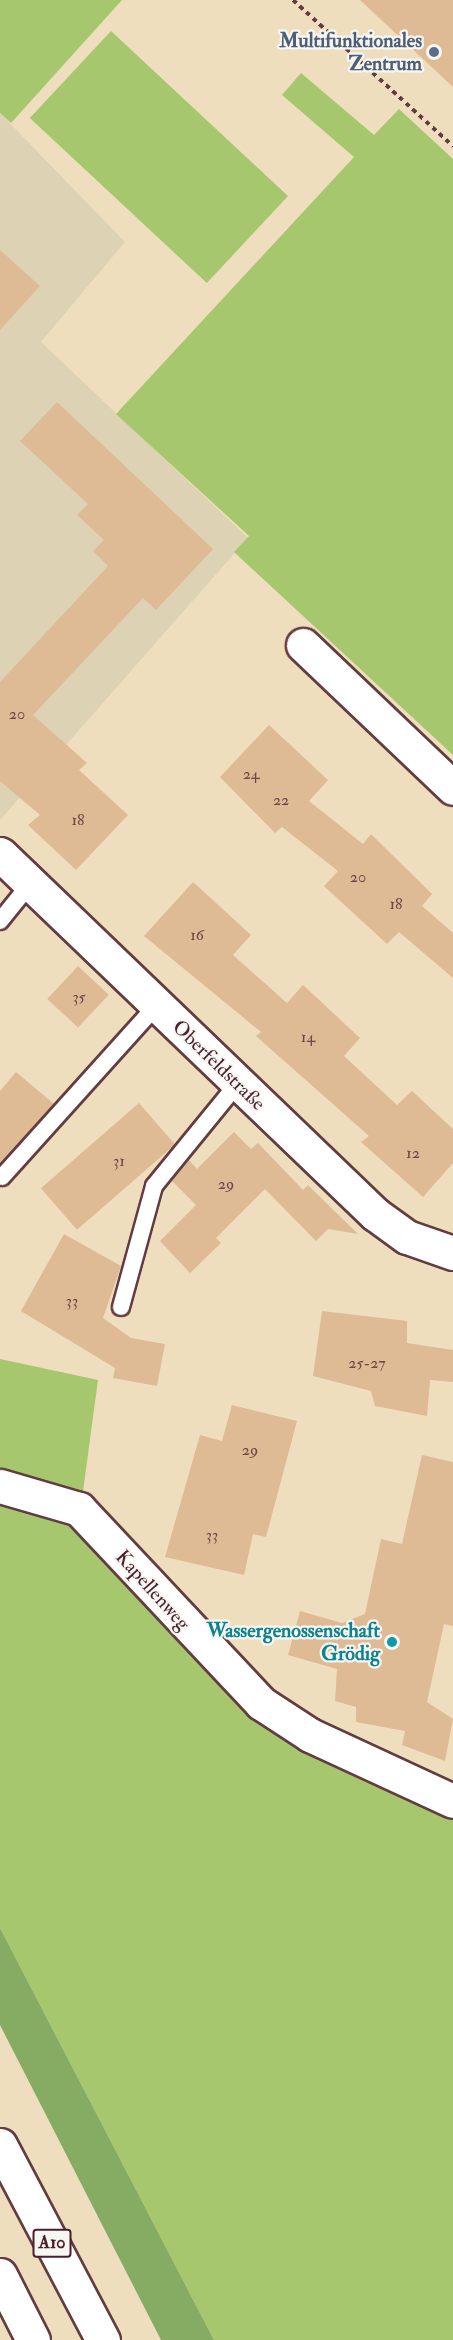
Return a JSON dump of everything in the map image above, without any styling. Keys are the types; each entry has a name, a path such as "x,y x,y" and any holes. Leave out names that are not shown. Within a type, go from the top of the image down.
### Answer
{"main road":[{"path":"303,645 453,788"},
{"name":"Oberfeldstraße","path":"0,854 375,1214 407,1238 452,1252"},
{"name":"Kapellenweg","path":"0,1486 79,1509 261,1703 310,1735 453,1801"},
{"name":"A10","path":"0,2145 103,2340"},
{"path":"0,2275 33,2340"}],"lane":[{"path":"0,921 30,884"},
{"path":"2,1177 157,1005"},
{"path":"121,1308 154,1186 238,1083"}],"path":[{"path":"293,0 453,146"}],"shaded area":[{"path":"0,113 125,242 41,342 248,538 0,820"}],"green space":[{"path":"0,0 122,0 11,123 0,113"},
{"path":"111,31 288,196 207,283 30,118"},
{"path":"301,73 374,135 399,109 453,159 453,755 234,552 249,536 116,414 354,157 282,95"},
{"path":"0,1359 98,1380 78,1529 238,1697 453,1810 453,2340 214,2340 0,1928"},
{"path":"0,1928 214,2340 161,2340 0,2025"}],"building":[{"name":"Multifunktionales Zentrum","path":"360,0 453,0 453,87"},
{"path":"0,250 40,286 0,330"},
{"path":"57,402 213,549 156,610 143,598 33,715 87,763 79,770 128,815 76,870 28,825 40,815 0,781 0,682 108,566 93,551 104,540 77,515 88,504 20,441"},
{"path":"269,725 328,780 309,801 363,844 371,834 432,894 422,906 453,933 453,978 399,932 387,944 324,886 338,871 282,827 275,833 220,777"},
{"path":"193,882 251,935 233,955 287,1003 303,985 360,1038 344,1056 397,1105 412,1091 453,1129 453,1163 423,1197 361,1142 369,1136 256,1036 261,1032 144,936"},
{"path":"78,966 109,995 78,1028 47,999"},
{"path":"16,1072 54,1104 0,1164 0,1091"},
{"path":"139,1103 175,1145 77,1230 41,1188"},
{"path":"234,1132 251,1149 258,1143 303,1190 308,1185 358,1234 328,1229 316,1241 265,1189 216,1238 221,1243 190,1273 160,1241 196,1205 172,1181 189,1160 197,1169"},
{"path":"64,1234 121,1266 103,1318 131,1338 165,1344 157,1386 113,1378 115,1368 21,1311"},
{"path":"322,1311 407,1321 407,1343 453,1350 453,1382 430,1380 427,1416 375,1406 371,1391 313,1376"},
{"path":"232,1405 297,1421 266,1537 253,1534 244,1575 165,1557 200,1435 222,1441"},
{"name":"Wassergenossenschaft Grödig","path":"422,1455 453,1462 453,1626 444,1624 427,1702 453,1719 445,1761 402,1745 405,1731 356,1722 356,1707 335,1701 337,1669 288,1655 300,1611 342,1623 365,1614 381,1539 402,1544"}],"place":[{"name":"Multifunktionales Zentrum","path":"434,52"},
{"name":"Wassergenossenschaft Grödig","path":"392,1642"}]}
